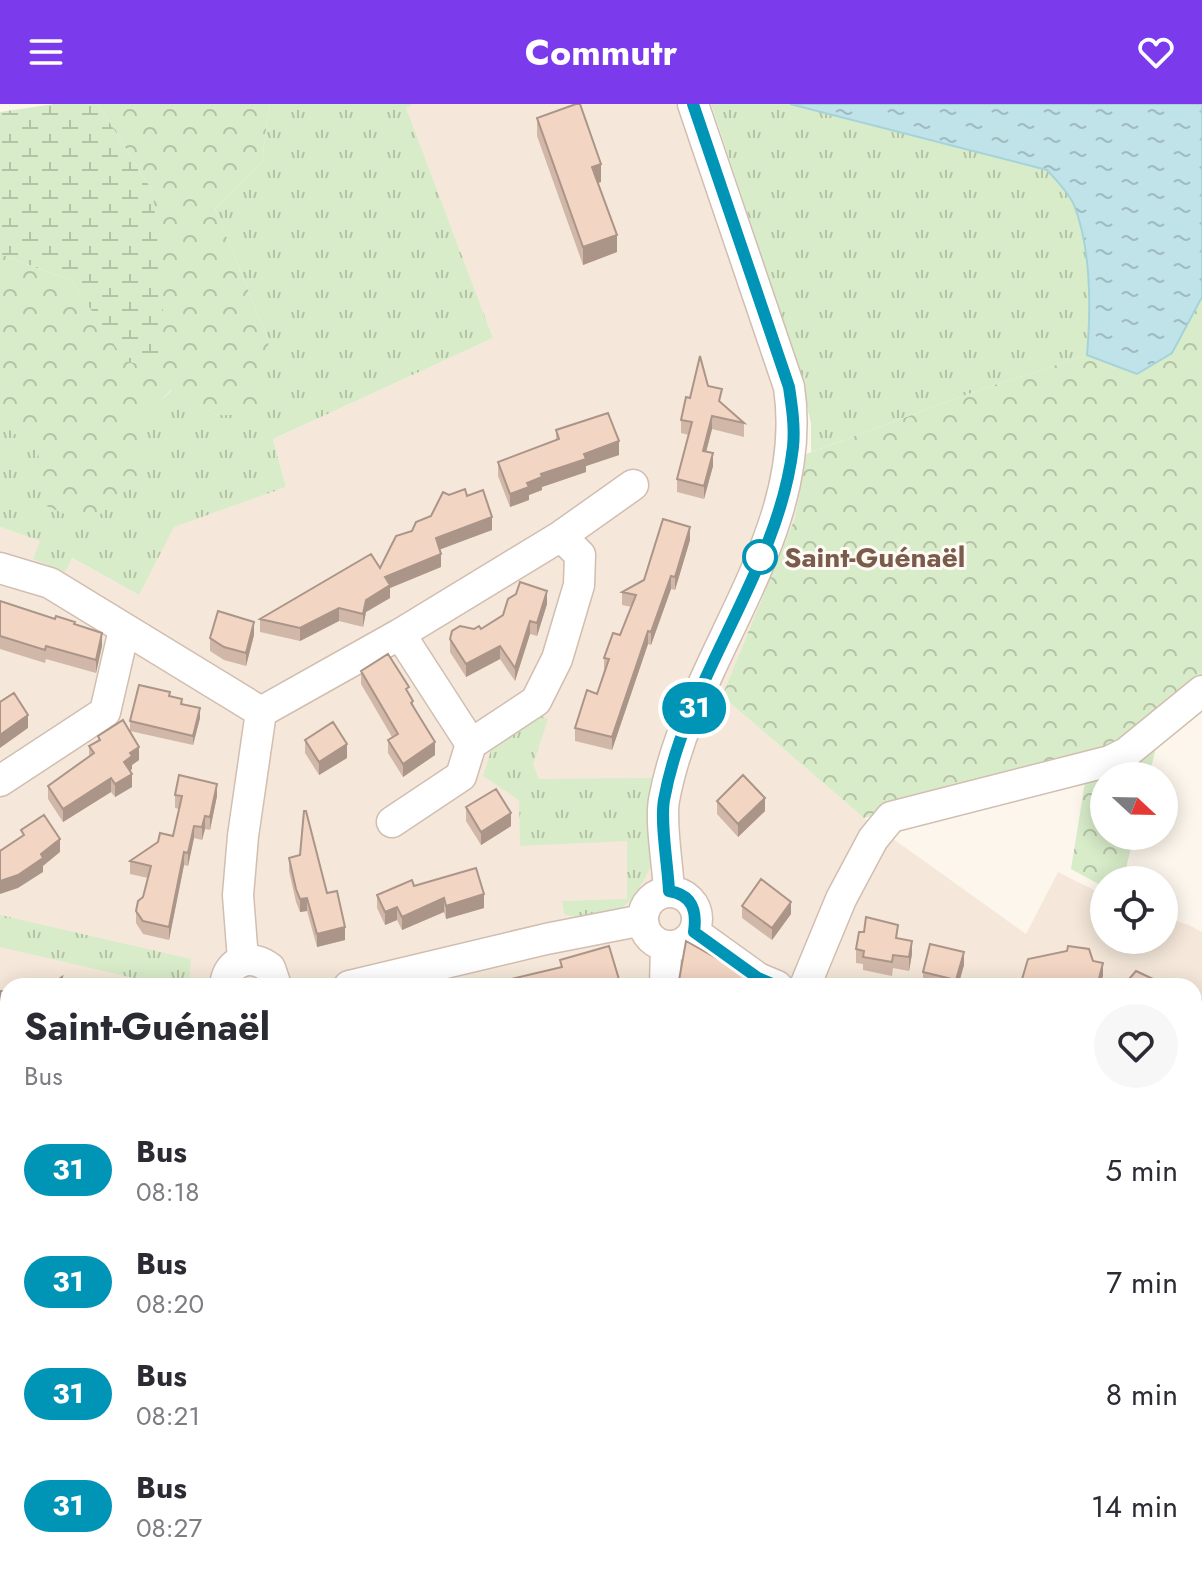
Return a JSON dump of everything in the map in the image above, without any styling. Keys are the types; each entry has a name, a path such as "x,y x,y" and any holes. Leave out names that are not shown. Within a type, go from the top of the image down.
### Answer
{"street":[{"path":"669,891 664,803 678,752 701,689 771,533 784,494 793,446 789,387 693,104"},
{"path":"261,712 400,634 561,536 633,485"},
{"path":"392,822 461,776 471,744 536,701 557,659 579,585 580,555 561,536"},
{"path":"0,568 50,583 261,712"},
{"path":"0,781 105,712 124,630"},
{"path":"400,634 471,744"},
{"path":"808,978 841,899 873,839 891,817 1110,761 1126,753 1202,691"},
{"path":"243,960 238,895 261,712"},
{"path":"669,891 688,898 697,917 694,932 684,941 666,946 650,939 643,920 646,905 656,896 669,891"},
{"path":"387,978 546,939 643,920"},
{"path":"694,932 758,978"},
{"path":"665,978 666,946"},
{"path":"227,978 230,969 243,960 262,962 270,968 273,978"}],"shaded area":[{"path":"413,104 710,104 787,338 804,401 806,454 795,518 722,696 864,818 1026,934 1058,872 1090,888 1090,954 1178,954 1178,921 1202,932 1202,978 0,978 0,527 40,541 139,595 173,527 286,487 273,439 493,338 405,107"}],"green space":[{"path":"54,104 98,104 153,192 163,306 161,369 125,361 72,281 0,254 0,112"},
{"path":"98,104 269,104 262,162 215,209 269,341 257,416 218,415 171,390 135,426 145,467 90,525 44,505 38,451 0,423 0,254 72,281 125,360 153,192"},
{"path":"269,104 413,104 406,108 493,338 273,439 286,487 174,527 139,595 72,558 65,572 33,559 40,541 0,527 0,274 159,402 172,390 218,415 269,341 215,209 262,162"},
{"path":"711,104 790,104 1048,170 1072,201 1084,241 1089,299 1087,355 988,387 811,452 811,424 800,371"},
{"path":"1202,297 1202,703 1156,748 1152,762 1090,762 1090,850 1130,850 1126,866 1090,866 1090,879 1071,869 1089,757 864,818 722,696 795,518 806,454 988,387 1087,355 1137,374 1172,353"},
{"path":"536,713 548,719 533,764 539,779 653,778 654,840 650,867 632,898 607,915 586,918 564,914 562,901 627,899 627,841 520,846 519,800 483,776 494,741"},
{"path":"0,915 191,959 190,978 134,978 0,947"}],"water":[{"path":"790,104 1202,104 1202,297 1172,353 1137,374 1087,355 1089,299 1084,241 1072,200 1047,170"}],"building":[{"path":"580,104 601,164 592,167 617,235 583,247 537,118"},
{"path":"700,356 708,386 722,389 719,401 744,423 712,416 703,451 713,453 704,486 677,479 692,422 681,420"},
{"path":"608,413 619,441 584,454 586,459 541,474 542,477 527,483 529,487 510,494 498,462 559,439 556,430"},
{"path":"465,489 467,496 483,490 492,517 436,538 441,554 385,577 390,585 366,600 363,614 339,608 300,628 260,619 371,554 380,568 396,536 412,531 416,522 431,516 443,492 449,495"},
{"path":"663,519 690,527 675,577 671,576 651,632 648,631 612,737 575,728 587,690 597,694 609,659 604,658 613,633 620,635 636,595 622,592 644,580"},
{"path":"520,582 547,591 537,623 530,621 515,668 500,646 466,664 450,639 452,631 460,626 474,629 479,626 481,629 503,615 508,599 516,594"},
{"path":"0,601 55,619 56,616 102,633 96,660 46,646 45,650 0,636"},
{"path":"218,611 254,622 246,653 224,647 210,638"},
{"path":"388,654 409,687 406,689 413,701 411,703 435,742 403,764 388,740 398,734 361,671"},
{"path":"139,685 170,692 169,696 182,699 181,704 200,708 193,736 130,721"},
{"path":"14,693 28,715 0,735 0,702"},
{"path":"123,720 139,747 124,762 132,774 115,784 111,778 63,809 48,786 94,753 89,746 100,740 98,736"},
{"path":"333,722 347,744 319,762 305,740"},
{"path":"179,775 217,784 210,817 205,816 202,827 194,826 188,853 184,852 169,927 143,921 136,911 151,866 130,861 158,842 160,833 173,836 182,796 175,795"},
{"path":"743,775 765,798 738,824 717,801"},
{"path":"496,789 511,813 481,832 466,807"},
{"path":"304,811 327,893 337,891 345,927 317,934 307,898 300,899 296,889 289,858 300,855"},
{"path":"44,815 60,839 41,854 43,858 18,875 0,881 0,851 24,835 21,830"},
{"path":"476,868 484,894 446,906 444,898 402,917 397,907 385,912 377,895 412,880 414,886"},
{"path":"761,879 791,902 772,928 742,906"},
{"path":"866,917 898,925 896,938 912,941 909,957 893,955 892,962 863,957 864,951 856,949 859,932 864,932"},
{"path":"686,941 750,977 749,978 679,978"},
{"path":"930,944 964,952 957,978 923,972"},
{"path":"609,946 619,978 515,978 562,967 560,960"},
{"path":"1068,946 1089,949 1093,961 1103,963 1099,978 1022,978 1028,959 1067,951"},
{"path":"1136,971 1151,978 1130,978"}],"bus line":[{"name":"31","path":"693,104 789,387 793,446 784,494 771,533 701,689 681,739 669,782 664,803 669,891 688,898 694,907 697,917 694,932 758,978"}],"place":[{"name":"Saint-Guénaël","path":"760,557"}]}
